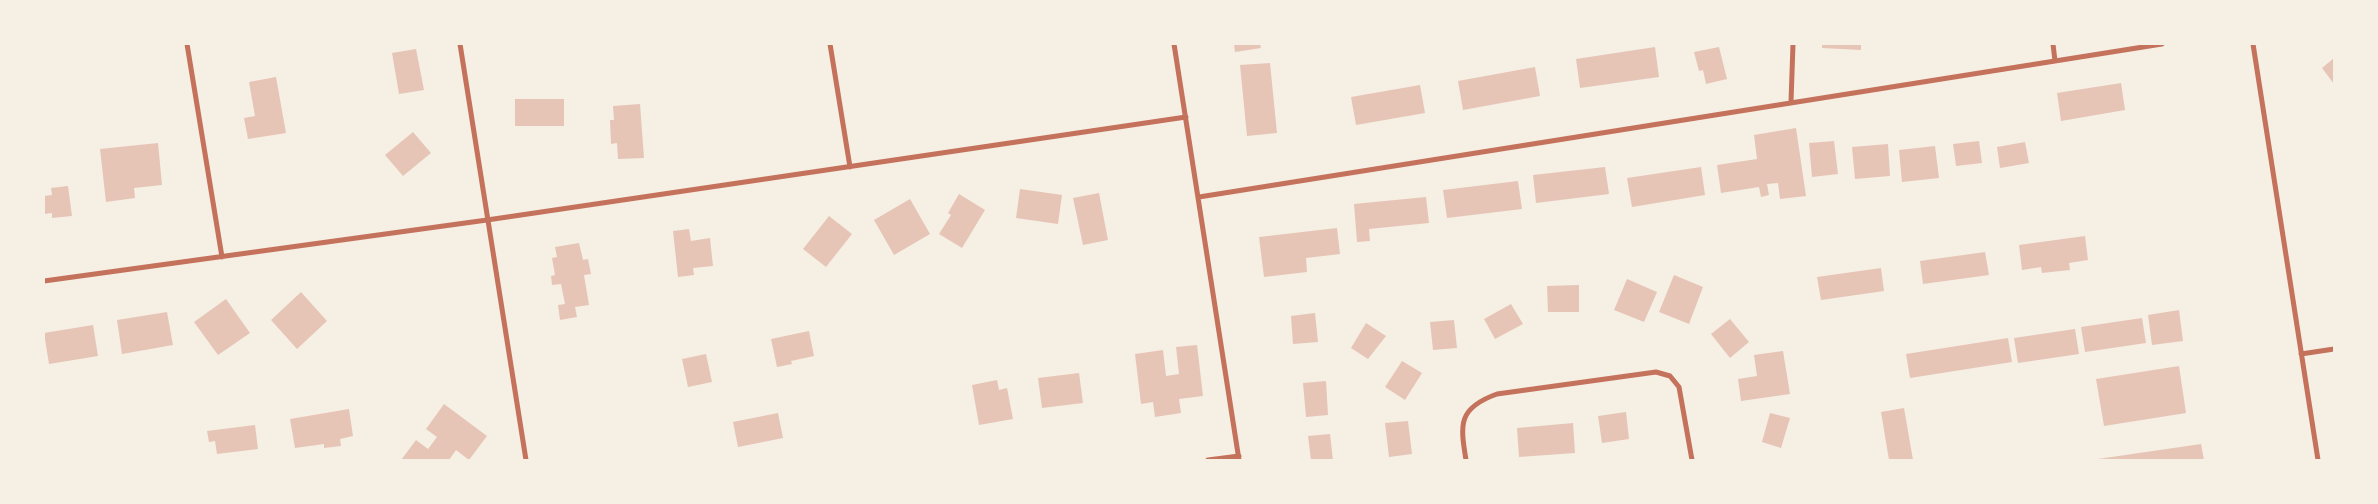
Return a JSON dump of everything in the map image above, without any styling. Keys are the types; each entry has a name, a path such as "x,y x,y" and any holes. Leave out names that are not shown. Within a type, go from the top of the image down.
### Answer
{"street":[{"path":"187,44 222,257"},
{"path":"460,44 526,460"},
{"path":"830,44 850,167"},
{"path":"1174,44 1239,458 1208,460"},
{"path":"1791,102 1793,44"},
{"path":"2053,44 2055,61"},
{"path":"1199,197 2162,44"},
{"path":"2253,44 2318,460"},
{"path":"44,281 487,220 1186,117"},
{"path":"2301,354 2334,349"},
{"path":"1466,460 1462,436 1463,421 1469,409 1481,399 1497,394 1656,372 1670,376 1679,387 1692,460"}],"building":[{"path":"1234,44 1260,44 1261,48 1235,52"},
{"path":"1822,44 1861,44 1861,50 1822,48"},
{"path":"1655,47 1659,77 1580,88 1576,59"},
{"path":"1719,47 1727,79 1706,84 1703,70 1699,71 1694,52"},
{"path":"416,49 424,90 399,94 392,53"},
{"path":"2334,58 2334,84 2322,68"},
{"path":"1270,63 1277,133 1247,136 1240,65"},
{"path":"1535,67 1540,96 1463,110 1458,81"},
{"path":"276,77 286,133 248,139 244,118 255,116 249,82"},
{"path":"2121,83 2125,110 2061,121 2057,93"},
{"path":"1420,85 1425,113 1356,125 1351,97"},
{"path":"515,99 564,99 564,126 515,126"},
{"path":"640,104 644,158 618,159 617,143 611,144 610,120 614,120 613,106"},
{"path":"1796,128 1806,196 1780,199 1778,183 1767,184 1769,195 1761,197 1759,187 1721,193 1717,165 1757,159 1754,135"},
{"path":"413,132 431,153 403,176 385,155"},
{"path":"1834,141 1838,174 1812,177 1809,143"},
{"path":"1979,141 1982,163 1956,166 1953,144"},
{"path":"2025,142 2029,163 2000,168 1997,147"},
{"path":"158,143 162,185 134,188 135,198 106,202 100,149"},
{"path":"1888,144 1890,176 1855,179 1852,147"},
{"path":"1935,146 1939,178 1902,182 1899,150"},
{"path":"1605,167 1609,194 1536,203 1533,175"},
{"path":"1701,167 1705,195 1632,207 1627,178"},
{"path":"1518,181 1522,209 1447,218 1443,190"},
{"path":"68,186 72,216 52,218 52,213 44,214 44,196 52,195 51,188"},
{"path":"1020,189 1062,195 1058,224 1016,218"},
{"path":"1099,193 1108,240 1083,245 1073,198"},
{"path":"959,194 985,210 962,248 939,234 951,215 948,213"},
{"path":"1426,197 1429,223 1369,229 1370,241 1357,242 1354,204"},
{"path":"910,199 930,234 894,255 874,220"},
{"path":"829,216 852,234 826,267 803,249"},
{"path":"1337,228 1340,254 1306,258 1307,272 1264,277 1259,237"},
{"path":"689,229 691,241 710,238 713,266 693,268 694,275 678,277 673,231"},
{"path":"2085,236 2088,260 2069,263 2070,270 2042,273 2041,267 2022,270 2019,245"},
{"path":"579,243 583,260 588,259 591,274 584,275 589,305 575,307 577,317 560,320 558,305 565,304 561,284 552,285 551,276 555,275 552,258 557,257 555,247"},
{"path":"1985,252 1989,275 1923,284 1920,261"},
{"path":"1881,268 1884,291 1821,300 1817,277"},
{"path":"1674,275 1703,287 1689,324 1659,312"},
{"path":"1627,279 1657,292 1644,322 1614,310"},
{"path":"1579,285 1579,312 1548,312 1547,286"},
{"path":"301,292 327,321 297,349 271,320"},
{"path":"226,299 250,333 218,355 194,322"},
{"path":"1511,304 1523,324 1495,339 1484,319"},
{"path":"2179,310 2183,341 2152,345 2148,315"},
{"path":"167,312 173,345 122,354 117,320"},
{"path":"1315,313 1318,342 1293,344 1291,316"},
{"path":"2142,318 2146,343 2085,352 2081,327"},
{"path":"1730,319 1749,342 1730,358 1711,334"},
{"path":"1454,320 1457,348 1433,350 1430,322"},
{"path":"1366,323 1386,336 1368,359 1351,348"},
{"path":"93,325 98,356 49,364 44,333"},
{"path":"2075,329 2079,354 2018,363 2014,338"},
{"path":"809,331 814,356 791,361 792,364 777,367 771,339"},
{"path":"2008,338 2012,362 1910,378 1906,354"},
{"path":"1197,345 1203,396 1179,399 1181,413 1155,417 1153,402 1141,404 1135,354 1163,350 1166,376 1179,374 1176,347"},
{"path":"1783,351 1790,394 1741,401 1738,379 1757,376 1754,355"},
{"path":"706,354 712,382 688,387 682,359"},
{"path":"1402,361 1422,373 1405,400 1385,387"},
{"path":"2179,366 2186,413 2104,426 2096,379"},
{"path":"1079,373 1083,403 1042,408 1038,378"},
{"path":"997,380 999,390 1007,388 1013,419 979,425 972,385"},
{"path":"1326,381 1328,415 1306,417 1303,383"},
{"path":"444,404 487,436 469,460 456,450 449,460 401,460 416,440 428,449 437,437 426,429"},
{"path":"1904,408 1913,460 1889,460 1881,412"},
{"path":"349,409 353,436 340,439 341,446 324,448 324,444 295,448 290,419"},
{"path":"1626,412 1629,439 1602,443 1598,416"},
{"path":"778,413 783,438 738,447 733,422"},
{"path":"1770,413 1790,418 1781,448 1762,442"},
{"path":"1408,421 1412,454 1389,457 1385,423"},
{"path":"1573,423 1575,453 1519,457 1517,428"},
{"path":"255,425 258,449 217,454 215,441 209,442 207,431"},
{"path":"1330,434 1333,460 1311,460 1308,436"},
{"path":"2201,444 2204,460 2098,460 2098,459"}]}
